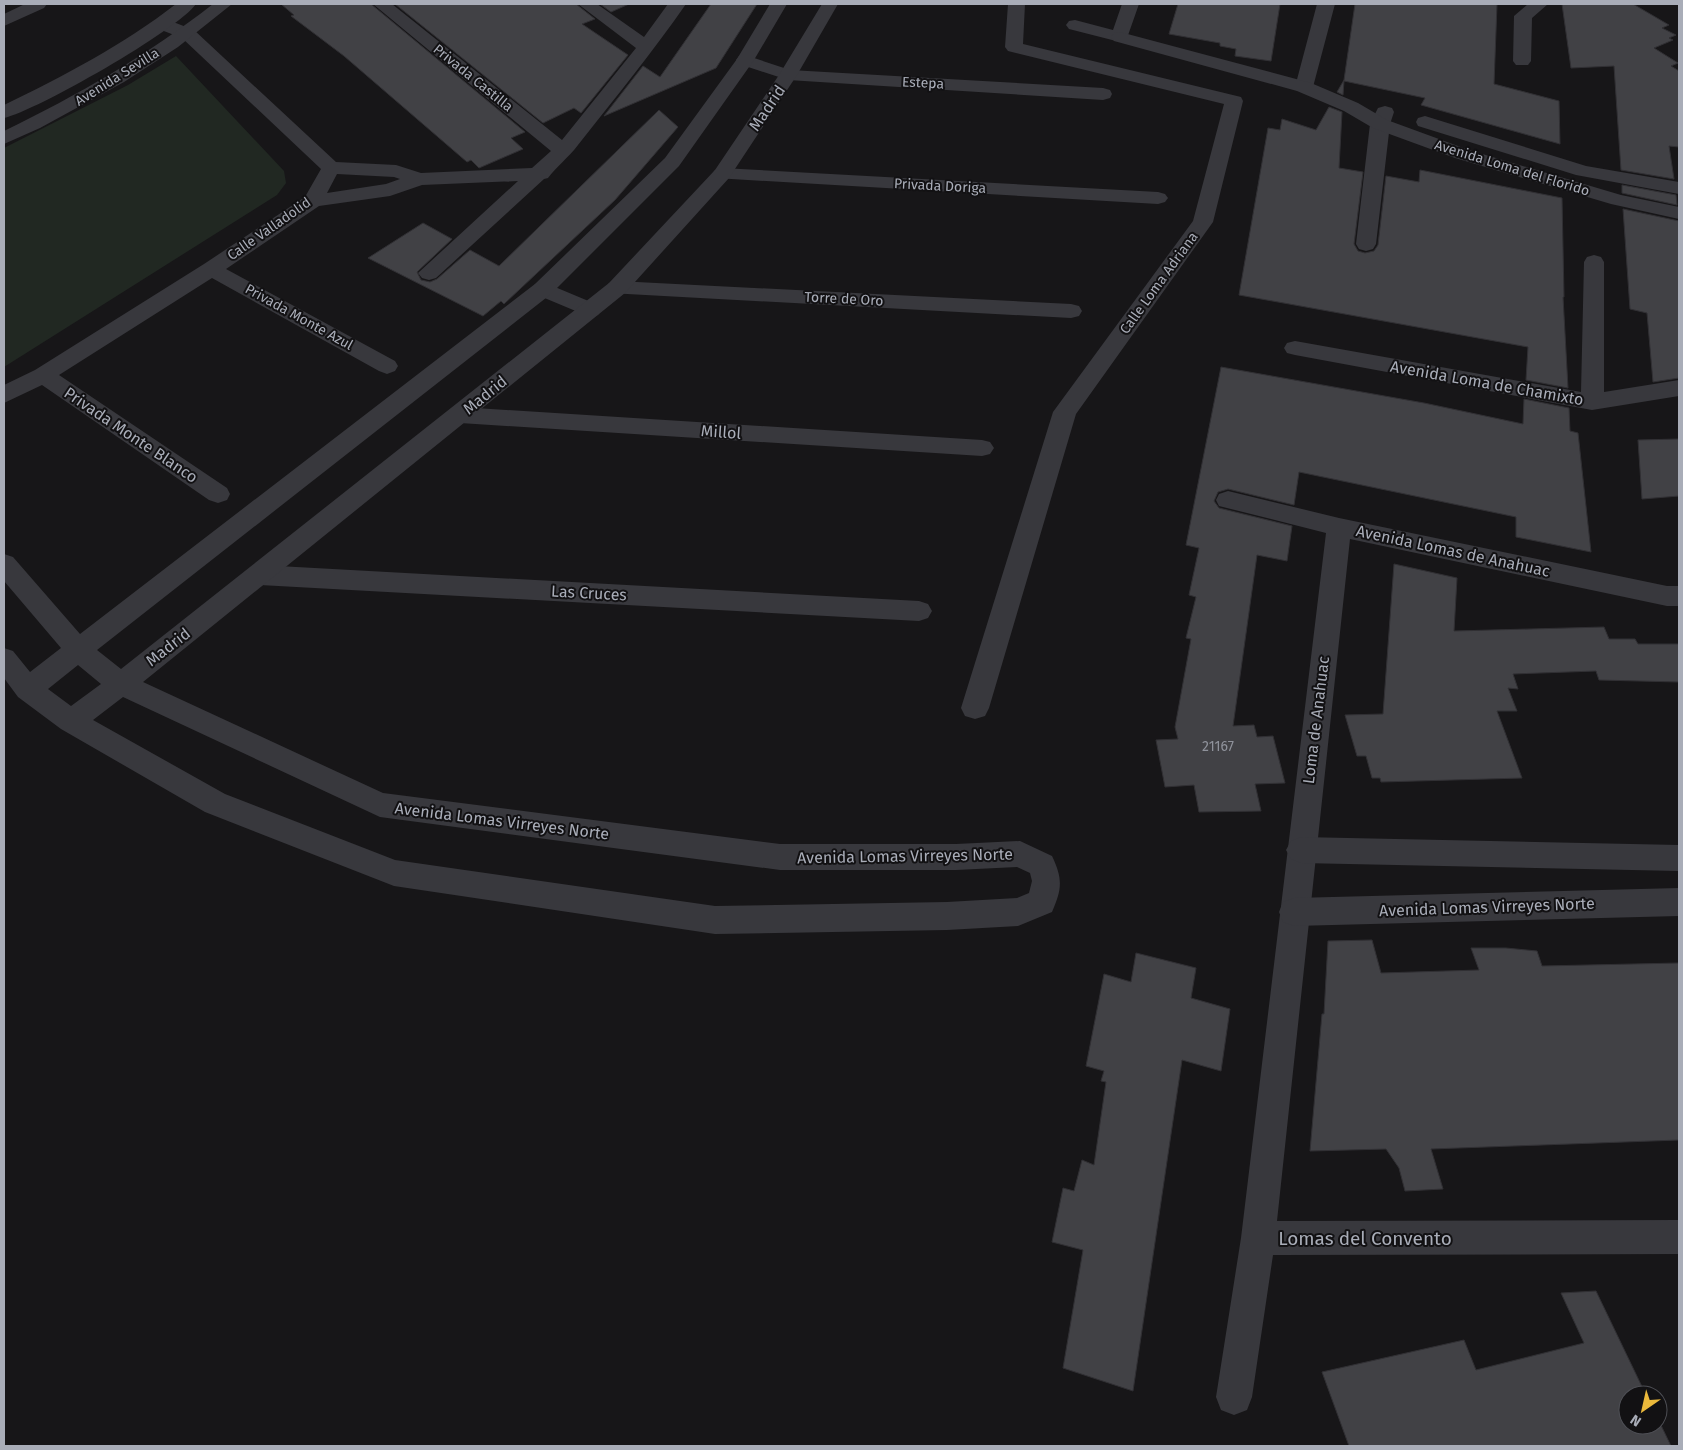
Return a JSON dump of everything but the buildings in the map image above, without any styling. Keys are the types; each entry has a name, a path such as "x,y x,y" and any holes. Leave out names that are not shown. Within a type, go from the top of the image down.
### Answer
{"street":[{"path":"4,21 38,4"},
{"name":"Avenida Sevilla","path":"4,112 46,92 162,24 187,4"},
{"name":"Avenida Sevilla","path":"4,138 74,105 188,34 223,4"},
{"name":"Privada Castilla","path":"382,4 563,152"},
{"path":"586,4 646,47"},
{"path":"429,273 563,152 646,47 677,4"},
{"path":"28,689 543,290 672,162 745,60 778,4"},
{"name":"Madrid","path":"71,721 260,575 617,288 722,174 788,75 830,4"},
{"name":"Calle Loma Adriana","path":"975,708 1065,412 1203,222 1234,101 1014,47 1016,4"},
{"path":"1120,37 1130,4"},
{"path":"1304,87 1326,4"},
{"path":"1522,61 1523,16 1539,4"},
{"path":"162,24 188,34 331,168 396,170 419,179"},
{"name":"Avenida Loma del Florido","path":"1075,25 1304,87 1382,118 1462,154 1599,195 1679,213"},
{"name":"Estepa","path":"745,60 788,75 1103,94"},
{"path":"1366,244 1382,118"},
{"name":"Avenida Loma del Florido","path":"1382,118 1583,170 1679,188"},
{"name":"Calle Valladolid","path":"4,395 43,375 211,269 312,202 331,168"},
{"path":"312,202 390,190 419,179 540,174"},
{"name":"Privada Doriga","path":"722,174 1158,198"},
{"path":"1592,402 1594,262"},
{"name":"Privada Monte Azul","path":"211,269 387,366"},
{"name":"Torre de Oro","path":"617,288 1071,311"},
{"path":"543,290 590,310"},
{"name":"Avenida Loma de Chamixto","path":"1295,348 1592,402 1679,388"},
{"name":"Privada Monte Blanco","path":"43,375 218,494"},
{"name":"Millol","path":"460,415 982,448"},
{"name":"Avenida Lomas de Anahuac","path":"1228,500 1339,527 1666,596 1679,596"},
{"name":"Loma de Anahuac","path":"1294,912 1339,527"},
{"name":"Avenida Lomas Virreyes Norte","path":"4,564 78,650 121,684 380,805 780,857 956,857 1020,854 1042,864 1047,882 1041,902 1018,912 937,916 715,920 394,873 215,803 71,721 28,689 4,659"},
{"name":"Las Cruces","path":"260,575 919,612"},
{"path":"1301,850 1679,858"},
{"name":"Avenida Lomas Virreyes Norte","path":"1294,912 1679,902"},
{"name":"Lomas del Convento","path":"1294,912 1258,1238 1679,1237"},
{"path":"1234,1398 1258,1238"}],"shaded area":[{"path":"176,56 284,171 286,183 277,195 4,367 4,148 128,85"}]}
